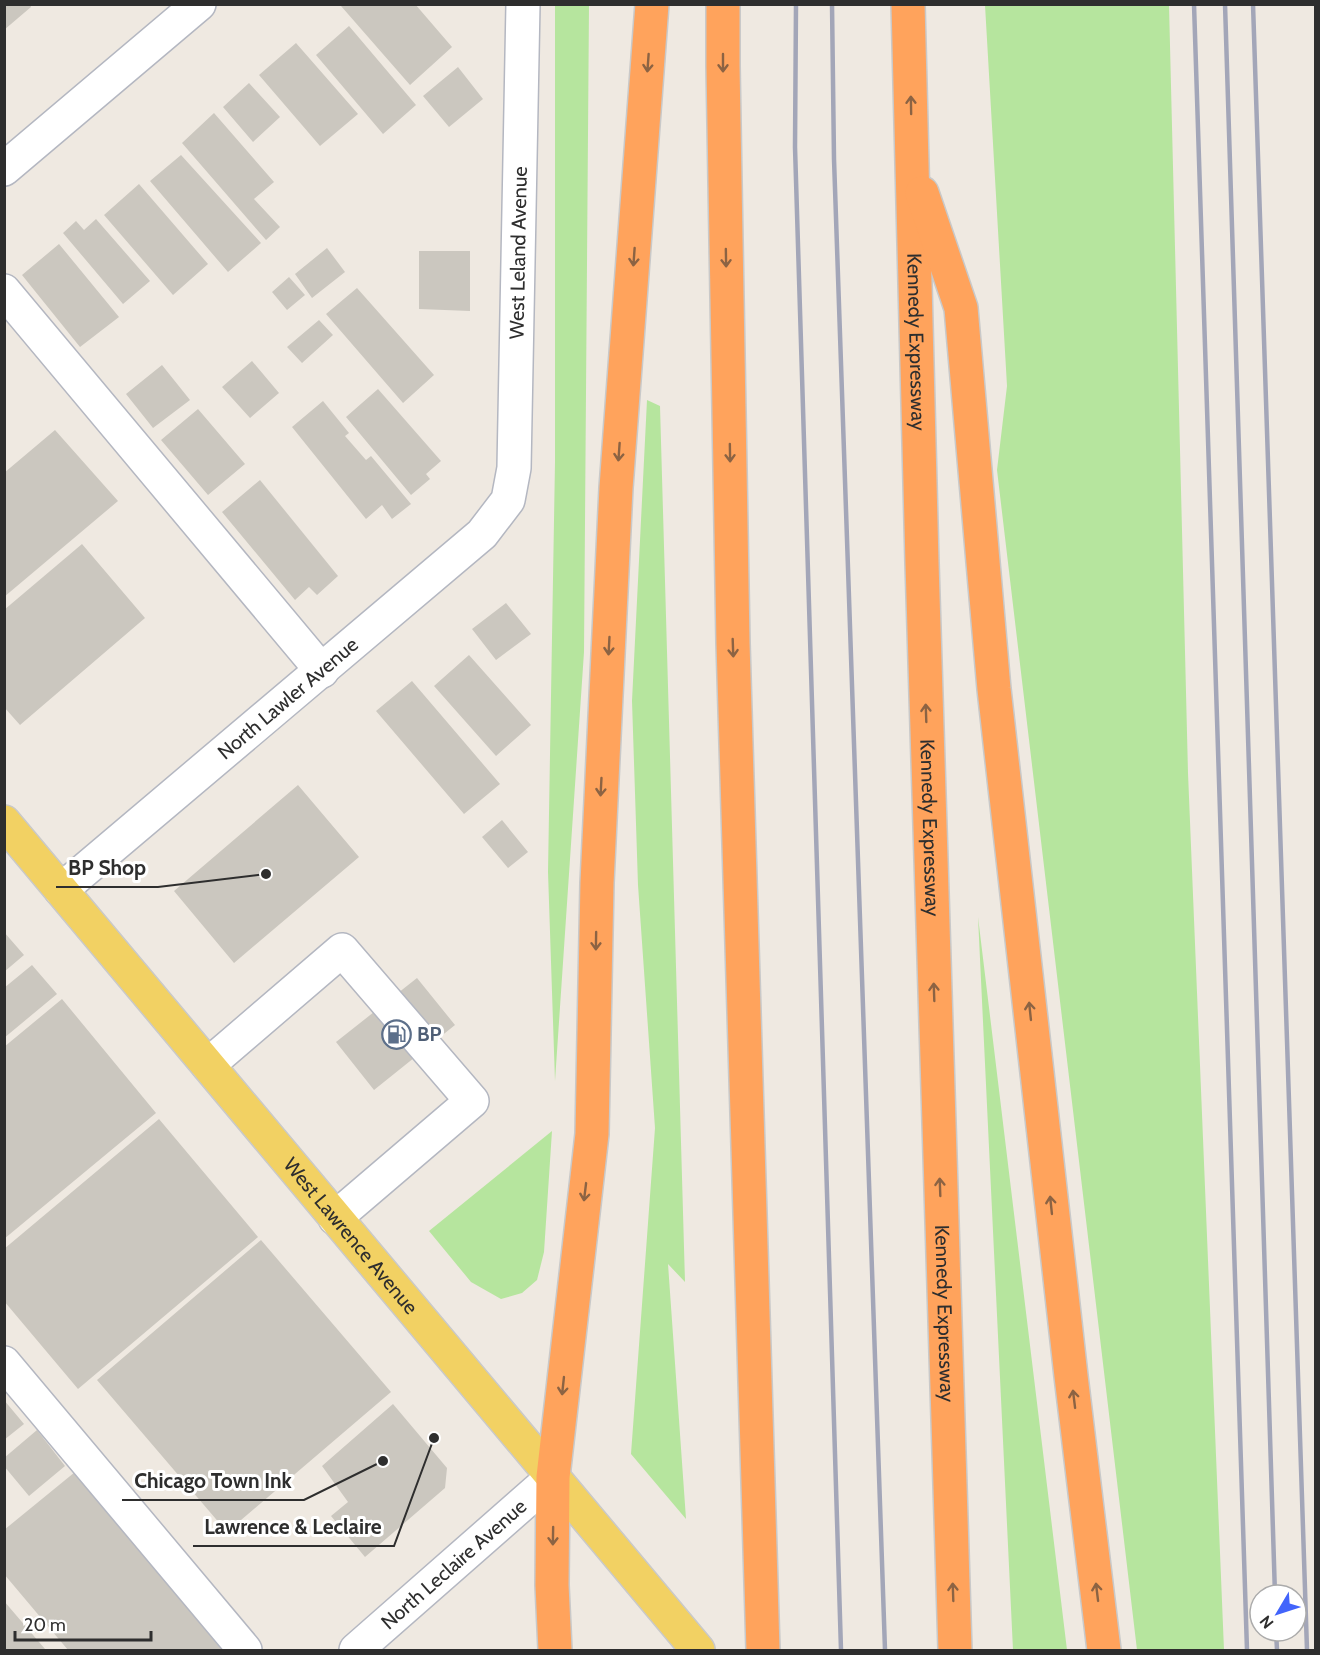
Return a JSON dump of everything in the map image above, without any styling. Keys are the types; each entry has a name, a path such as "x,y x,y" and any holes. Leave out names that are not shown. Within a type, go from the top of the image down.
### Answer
{"highway":[{"path":"555,1650 552,1585 554,1478 592,1134 597,883 616,488 652,4"},
{"path":"723,4 733,644 763,1650"},
{"name":"Kennedy Expressway","path":"908,4 922,563 956,1650"},
{"path":"912,163 961,308 994,689 1104,1650"}],"main road":[{"name":"West Lawrence Avenue","path":"4,822 698,1650"}],"street":[{"path":"4,169 199,4"},
{"name":"West Leland Avenue","path":"508,500 514,468 523,4"},
{"path":"4,291 322,671"},
{"name":"North Lawler Avenue","path":"61,890 482,534 508,500"},
{"path":"208,1065 342,950 472,1101 335,1218"},
{"path":"4,1364 245,1650"},
{"name":"North Leclaire Avenue","path":"356,1650 554,1478"}],"green space":[{"path":"555,5 589,5 584,652 555,1081 548,872 555,462"},
{"path":"985,5 1169,5 1188,773 1224,1650 1137,1650 997,470 1007,386"},
{"path":"647,400 660,406 685,1282 668,1264 686,1519 631,1454 655,1128 638,885 632,701"},
{"path":"978,917 1067,1650 1013,1650"},
{"path":"552,1131 544,1252 537,1280 522,1293 501,1299 471,1282 429,1231"}],"building":[{"path":"4,4 30,4 31,7 4,30"},
{"path":"342,4 415,4 452,47 410,85 341,6"},
{"path":"349,26 416,105 383,134 316,55"},
{"path":"296,43 358,114 320,146 259,75"},
{"path":"458,67 483,99 449,127 423,96"},
{"path":"249,83 280,117 253,142 223,107"},
{"path":"214,113 274,182 254,199 280,227 266,240 182,143"},
{"path":"181,155 261,243 228,272 150,181"},
{"path":"139,184 208,264 173,295 104,215"},
{"path":"96,219 150,281 123,304 63,233 76,221 84,230"},
{"path":"59,244 119,317 80,347 22,275"},
{"path":"327,248 345,272 312,298 295,274"},
{"path":"419,251 470,251 470,311 419,309"},
{"path":"289,277 305,295 287,310 272,292"},
{"path":"357,288 434,375 403,403 326,314"},
{"path":"319,320 333,335 302,363 287,347"},
{"path":"252,361 279,393 250,418 222,387"},
{"path":"162,365 190,400 153,428 126,394"},
{"path":"378,389 441,461 426,474 430,479 411,495 346,417"},
{"path":"323,401 349,433 345,436 366,460 371,456 411,504 392,519 382,505 366,519 292,427"},
{"path":"198,409 245,464 208,495 161,440"},
{"path":"55,430 118,501 4,597 4,473"},
{"path":"260,480 338,576 317,595 309,587 295,600 222,512"},
{"path":"82,544 145,618 20,725 4,707 4,610"},
{"path":"506,603 531,634 496,660 472,629"},
{"path":"469,655 531,725 496,756 434,686"},
{"path":"412,681 500,784 464,814 376,711"},
{"path":"298,785 359,857 234,963 174,891"},
{"path":"502,820 528,852 508,868 482,837"},
{"path":"4,932 24,955 4,972"},
{"path":"32,965 57,994 4,1038 4,988"},
{"name":"BP","path":"417,978 455,1025 374,1090 336,1042"},
{"path":"62,999 156,1113 4,1239 4,1047"},
{"path":"159,1119 258,1237 78,1389 4,1301 4,1249"},
{"path":"261,1240 391,1392 227,1532 97,1380"},
{"path":"4,1400 24,1424 4,1440"},
{"path":"393,1404 447,1468 445,1488 365,1557 331,1516 348,1502 322,1466"},
{"path":"37,1430 65,1466 29,1496 4,1466 4,1458"},
{"path":"75,1472 222,1650 68,1650 4,1574 4,1530"},
{"path":"4,1601 45,1649 4,1650"}],"railway":[{"path":"796,4 795,147 841,1650"},
{"path":"832,4 834,159 885,1650"},
{"path":"1194,4 1247,1650"},
{"path":"1225,4 1275,1583"},
{"path":"1253,4 1307,1650"},
{"path":"1277,1643 1277,1650"}],"place":[{"name":"BP Shop","path":"266,874"},
{"name":"BP","path":"396,1034"},
{"name":"Lawrence & Leclaire","path":"434,1438"},
{"name":"Chicago Town Ink","path":"383,1461"}]}
